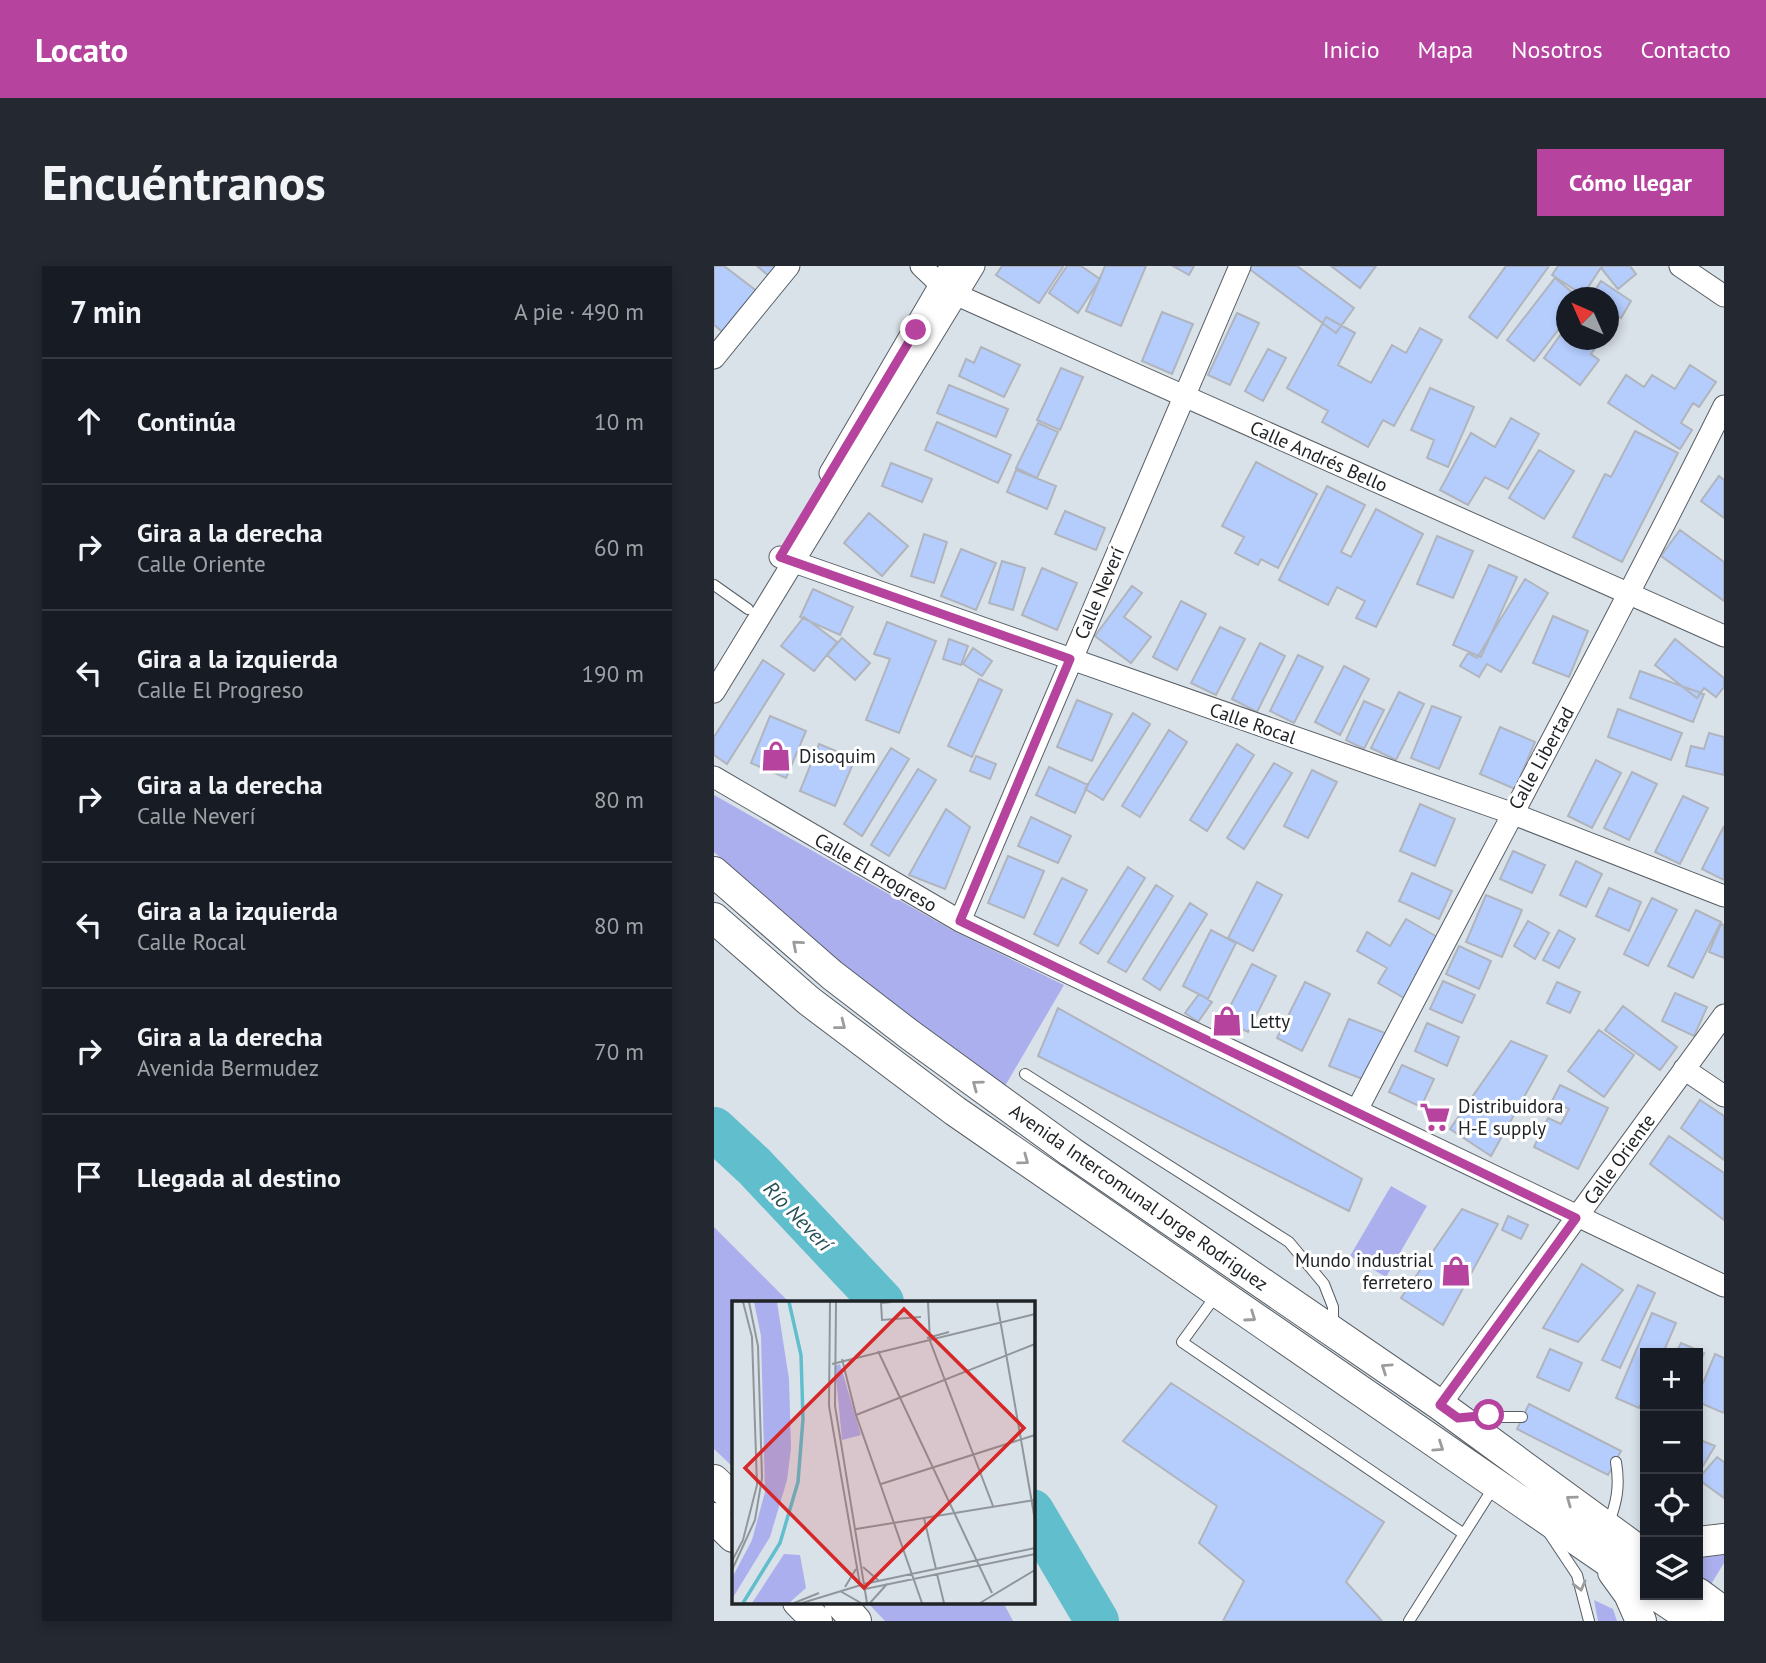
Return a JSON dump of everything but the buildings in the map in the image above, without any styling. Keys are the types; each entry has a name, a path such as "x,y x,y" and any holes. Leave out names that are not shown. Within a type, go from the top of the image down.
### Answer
{"main road":[{"name":"Avenida Intercomunal Jorge Rodriguez","path":"714,872 832,975 910,1035 1071,1152 1449,1411 1597,1538"},
{"name":"Avenida Intercomunal Jorge Rodriguez","path":"714,918 809,1001 1048,1178 1494,1485 1536,1513 1640,1553"},
{"path":"714,1480 732,1497"},
{"path":"714,1518 732,1535"},
{"path":"1597,1538 1640,1538"},
{"path":"1597,1538 1640,1582"},
{"path":"1597,1538 1611,1569 1629,1594 1641,1621"},
{"path":"1703,1541 1724,1539"},
{"path":"1680,1600 1709,1606"},
{"path":"800,1604 817,1621"},
{"path":"841,1604 856,1621"}],"street":[{"path":"714,358 789,266"},
{"name":"Calle Andrés Bello","path":"921,266 948,290 1724,636"},
{"path":"948,290 951,266"},
{"path":"714,692 786,559 948,290 974,266"},
{"name":"Calle Neverí","path":"960,921 1240,266"},
{"path":"1680,266 1724,296"},
{"name":"Calle Libertad","path":"1357,1110 1511,813 1630,594 1724,406"},
{"path":"714,665 748,609 786,559"},
{"name":"Calle Rocal","path":"786,559 1511,813 1724,896"},
{"name":"Calle El Progreso","path":"714,777 960,921 1357,1110 1576,1218 1724,1286"},
{"name":"Calle Oriente","path":"1449,1411 1576,1218 1724,1015"},
{"path":"1684,1069 1724,1096"}],"lane":[{"path":"714,585 748,609"},
{"path":"1025,1074 1289,1242 1324,1284 1333,1307 1333,1331"},
{"path":"1217,1294 1182,1342 1464,1534"},
{"path":"1449,1411 1522,1416"},
{"path":"1597,1538 1617,1503 1619,1482 1616,1462"},
{"path":"1409,1621 1494,1485"},
{"path":"1536,1513 1577,1575 1589,1621"}],"shaded area":[{"path":"714,795 952,930 1064,985 1005,1086 910,1020 850,972 714,852"},
{"path":"1391,1186 1427,1206 1386,1277 1350,1256"},
{"path":"714,1227 788,1301 732,1301 732,1466 714,1449"},
{"path":"1724,1555 1724,1563 1710,1586 1703,1581 1703,1557"},
{"path":"1594,1600 1613,1609 1617,1621 1598,1621"},
{"path":"869,1604 1004,1604 1013,1621 885,1621"}],"waterway":[{"name":"Río Neverí","path":"714,1129 754,1166 881,1301"},
{"name":"Río Neverí","path":"1034,1514 1097,1621"}],"place":[{"name":"Disoquim","path":"776,756"},
{"name":"Letty","path":"1227,1021"},
{"name":"Distribuidora H-E supply","path":"1435,1117"},
{"name":"Mundo industrial ferretero","path":"1456,1271"}],"route":[{"path":"916,330 780,557 1070,659 960,921 1357,1110 1576,1218 1440,1405 1458,1418 1489,1415"}]}
